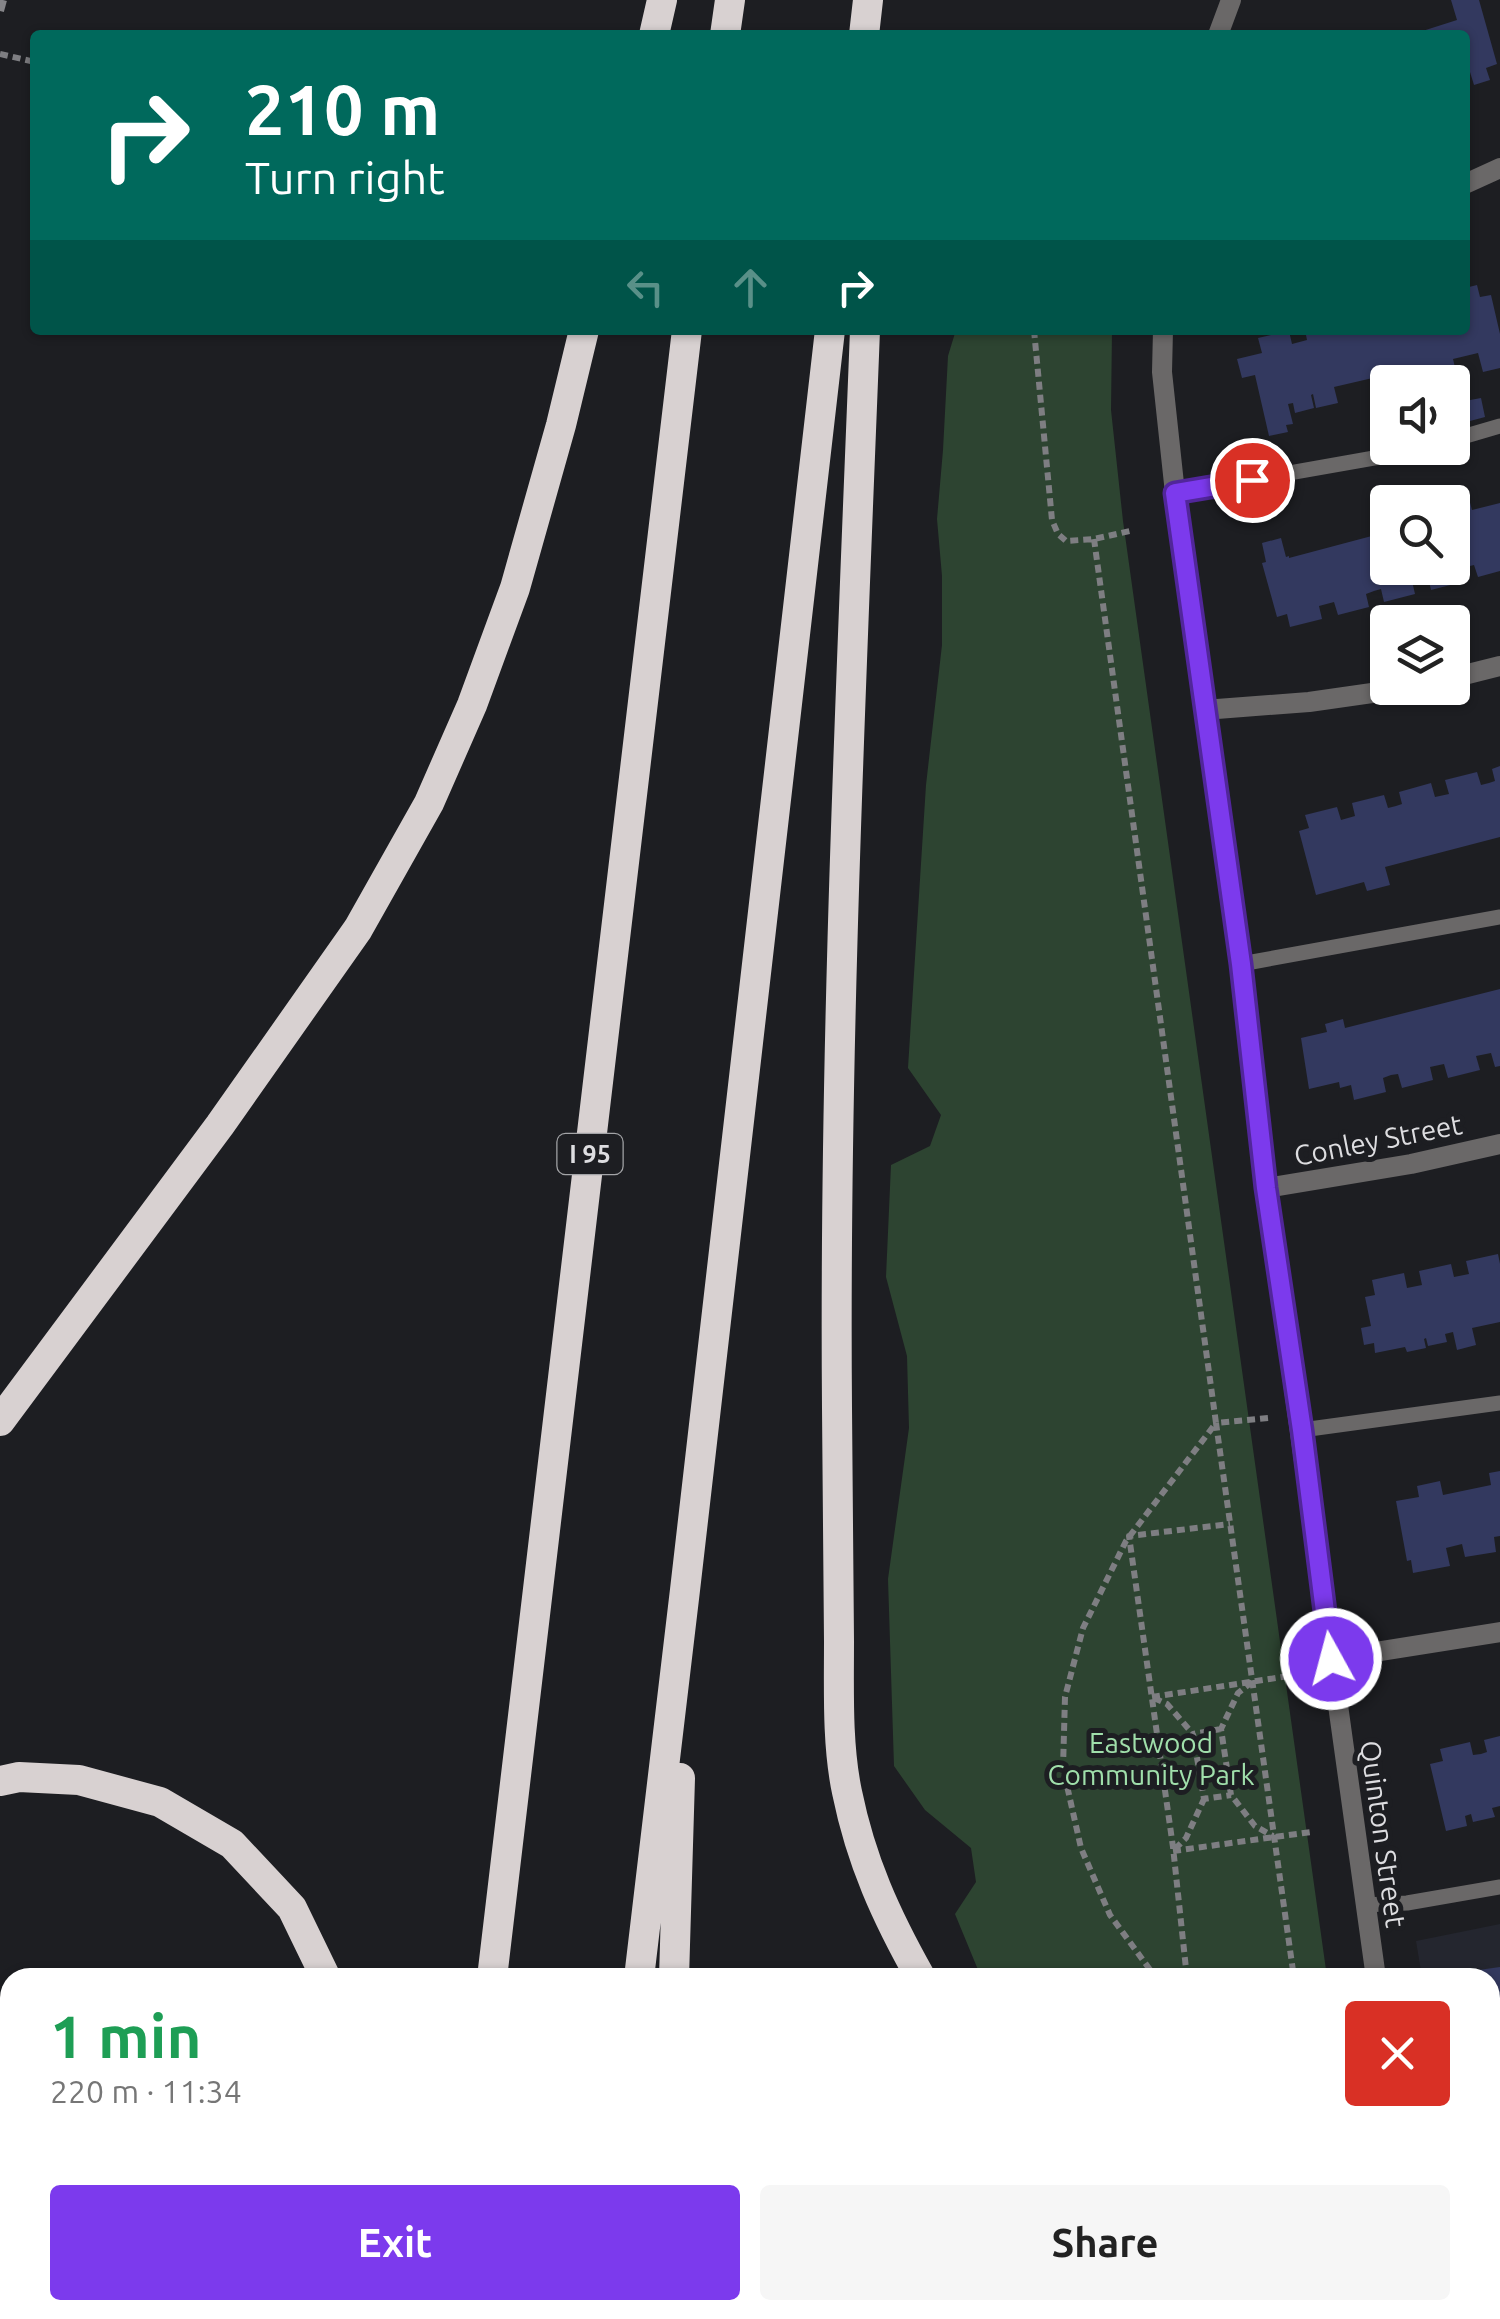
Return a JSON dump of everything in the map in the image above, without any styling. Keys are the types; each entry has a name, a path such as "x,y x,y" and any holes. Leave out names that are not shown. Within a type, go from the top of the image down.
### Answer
{"highway":[{"path":"655,30 662,0"},
{"path":"727,30 730,0"},
{"path":"865,30 868,0"},
{"path":"876,30 878,0"},
{"path":"0,1421 220,1126 358,929 429,802 472,705 515,588 583,335"},
{"name":"I 95","path":"493,1968 686,335"},
{"path":"640,1968 829,335"},
{"path":"865,335 840,1035 836,1305 840,1711 846,1788 864,1861 891,1926 914,1968"},
{"path":"674,1968 686,1590"},
{"path":"0,1781 79,1780 160,1802 232,1844 292,1908 321,1968"}],"street":[{"path":"1220,30 1230,0"},
{"path":"1470,182 1500,168"},
{"name":"Quinton Street","path":"1163,335 1162,372 1175,493 1374,1968"},
{"path":"1470,674 1500,666"},
{"path":"1204,710 1370,693"},
{"name":"Conley Street","path":"1266,1188 1411,1164 1500,1144"},
{"path":"1331,1659 1500,1632"}],"lane":[{"path":"1470,435 1500,426"},
{"path":"1175,493 1370,459"},
{"path":"1241,964 1500,918"},
{"path":"1302,1430 1500,1403"},
{"path":"1364,1905 1407,1903 1500,1887"}],"path":[{"path":"0,54 30,61"},
{"path":"1034,335 1052,520 1058,534 1066,541 1130,532"},
{"path":"1094,539 1293,1968"},
{"path":"1149,1968 1110,1915 1081,1848 1063,1768 1065,1697 1083,1628 1129,1536 1216,1423 1268,1418"},
{"path":"1129,1536 1230,1524"},
{"path":"1129,1536 1186,1968"},
{"path":"1152,1696 1290,1676"},
{"path":"1252,1682 1238,1694 1222,1730 1230,1794 1255,1826 1274,1837"},
{"path":"1152,1696 1168,1704 1193,1734 1204,1799 1186,1838 1173,1851"},
{"path":"1193,1734 1222,1730"},
{"path":"1204,1799 1230,1794"},
{"path":"1173,1851 1311,1832"}],"shaded area":[{"path":"1500,1924 1500,1968 1420,1968 1416,1941"}],"green space":[{"name":"Eastwood Community Park","path":"954,335 1112,335 1111,410 1123,521 1326,1968 977,1968 955,1914 976,1882 971,1848 925,1810 894,1766 888,1579 909,1428 907,1356 886,1277 891,1165 930,1146 941,1115 908,1068 926,785 942,645 937,519 948,356"}],"building":[{"path":"1451,0 1479,0 1497,64 1486,68 1490,80 1474,85 1470,72 1470,30 1426,30 1457,20"},
{"path":"1477,285 1480,297 1491,295 1500,334 1500,368 1483,372 1478,353 1453,359 1454,365 1370,365 1370,379 1334,387 1338,403 1316,408 1313,394 1314,408 1295,413 1293,403 1288,404 1293,424 1286,425 1288,432 1269,436 1255,375 1242,378 1237,359 1262,353 1258,338 1271,335 1290,335 1292,344 1307,340 1306,335 1470,335 1470,287"},
{"path":"1481,398 1485,417 1470,421 1470,400"},
{"path":"1246,502 1248,515 1230,518 1228,505"},
{"path":"1470,502 1472,510 1500,503 1500,571 1478,577 1474,565 1470,566"},
{"path":"1370,536 1370,585 1413,585 1415,594 1384,602 1381,589 1366,594 1369,607 1338,615 1334,602 1319,606 1322,619 1290,627 1287,614 1277,617 1262,563 1266,562 1262,543 1281,538 1289,558"},
{"path":"1500,766 1500,837 1385,867 1390,885 1367,891 1364,882 1316,895 1299,831 1309,828 1305,815 1337,807 1341,820 1355,816 1352,803 1384,795 1388,808 1396,806 1402,804 1399,792 1431,783 1435,797 1449,794 1445,780 1477,772 1481,785 1489,783 1495,781 1492,769"},
{"path":"1500,989 1500,1066 1495,1067 1491,1053 1476,1056 1480,1070 1448,1078 1444,1064 1430,1067 1433,1080 1402,1088 1398,1074 1391,1075 1383,1078 1386,1092 1354,1100 1351,1085 1340,1088 1339,1082 1309,1089 1301,1038 1327,1032 1325,1024 1343,1019 1345,1028"},
{"path":"1498,1254 1500,1322 1472,1328 1476,1345 1457,1350 1453,1332 1445,1334 1447,1342 1428,1346 1426,1338 1426,1348 1407,1352 1405,1347 1375,1353 1374,1343 1364,1345 1361,1328 1371,1326 1365,1297 1375,1295 1372,1280 1404,1273 1407,1288 1422,1285 1419,1271 1451,1264 1454,1277 1469,1274 1466,1261"},
{"path":"1500,1471 1500,1536 1494,1537 1496,1552 1465,1557 1462,1544 1446,1548 1450,1566 1413,1573 1411,1560 1407,1561 1396,1501 1419,1497 1417,1486 1440,1481 1443,1495 1491,1485 1489,1473"},
{"path":"1500,1736 1500,1806 1492,1808 1495,1817 1473,1822 1471,1814 1465,1816 1467,1826 1446,1831 1430,1764 1443,1761 1440,1749 1470,1742 1473,1755 1481,1754 1487,1752 1484,1740"}],"railway":[{"path":"0,11 3,0"}],"route":[{"path":"1252,480 1175,493 1331,1659"}]}
